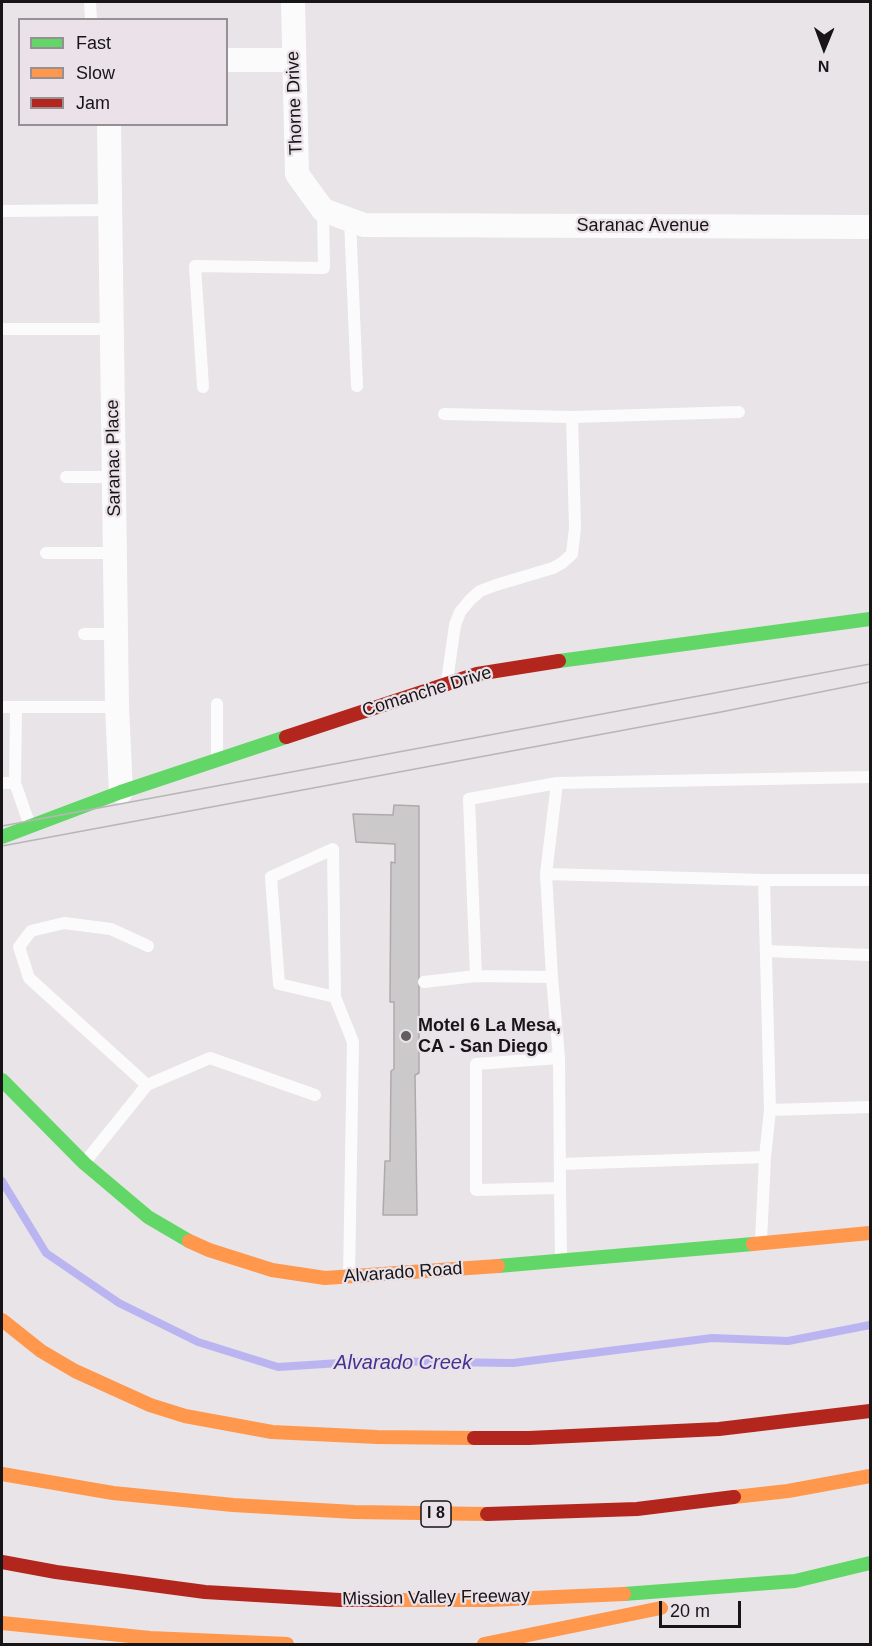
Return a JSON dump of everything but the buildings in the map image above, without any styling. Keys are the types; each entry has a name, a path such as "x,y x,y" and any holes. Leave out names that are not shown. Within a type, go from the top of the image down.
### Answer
{"main road":[{"name":"Comanche Drive","path":"2,837 121,792 447,683 519,666 870,619"},
{"name":"Alvarado Road","path":"2,1080 84,1163 147,1217 208,1250 272,1270 325,1278 349,1277 561,1261 870,1233"},
{"path":"2,1320 42,1351 75,1371 150,1405 185,1416 272,1432 377,1437 529,1438 719,1429 870,1411"},
{"name":"I 8","path":"2,1474 113,1494 232,1505 354,1512 494,1514 637,1509 788,1491 870,1476"},
{"name":"Mission Valley Freeway","path":"2,1562 56,1572 205,1592 340,1600 489,1600 644,1593 795,1581 870,1563"},
{"path":"484,1644 795,1581"},
{"path":"2,1623 150,1638 287,1644"}],"street":[{"name":"Thorne Drive","path":"293,2 297,174 323,210"},
{"path":"228,60 293,60"},
{"name":"Saranac Place","path":"109,126 117,707 121,792"},
{"path":"323,210 351,220"},
{"name":"Saranac Avenue","path":"351,220 364,225 415,226 870,227"}],"lane":[{"path":"90,2 91,18"},
{"path":"2,211 111,210"},
{"path":"202,387 195,266 324,268 323,210"},
{"path":"351,220 357,386"},
{"path":"2,329 112,329"},
{"path":"444,414 572,417 738,412"},
{"path":"447,683 455,625 460,612 470,600 480,591 553,568 572,554 575,528 572,417"},
{"path":"66,477 114,477"},
{"path":"46,553 115,553"},
{"path":"84,634 116,634"},
{"path":"216,704 217,761"},
{"path":"2,707 117,707"},
{"path":"16,707 15,783 30,827"},
{"path":"476,976 469,799 557,783 870,777"},
{"path":"2,783 15,783"},
{"path":"557,783 546,874 559,1058 561,1261"},
{"path":"335,997 279,984 271,877 333,849 335,997 353,1042 349,1277"},
{"path":"546,874 764,880 870,880"},
{"path":"761,1242 770,1110 764,880"},
{"path":"147,1085 29,978 19,947 31,931 64,923 111,929 148,946"},
{"path":"766,951 870,955"},
{"path":"424,982 476,976 552,977"},
{"path":"84,1163 147,1085 210,1058 315,1095"},
{"path":"559,1058 476,1064 476,1190 560,1188"},
{"path":"770,1110 870,1107"},
{"path":"560,1164 765,1157"}],"waterway":[{"name":"Alvarado Creek","path":"2,1181 46,1253 119,1303 198,1342 278,1367 371,1361 513,1363 712,1338 788,1341 870,1325"}],"tram line":[{"path":"2,826 870,664"},
{"path":"2,846 721,712 870,682"}],"traffic: fast":[{"path":"559,661 870,619"},
{"path":"2,837 121,792 286,737"},
{"path":"2,1080 84,1163 148,1217 189,1241"},
{"path":"498,1266 753,1244"},
{"path":"624,1594 795,1581 870,1563"}],"traffic: slow":[{"path":"753,1244 870,1233"},
{"path":"189,1241 209,1250 272,1270 325,1278 498,1266"},
{"path":"2,1320 41,1351 75,1371 150,1405 185,1416 272,1432 377,1437 474,1438"},
{"path":"2,1474 113,1493 233,1505 354,1512 487,1514"},
{"path":"734,1497 788,1491 870,1476"},
{"path":"390,1600 489,1600 624,1594"},
{"path":"484,1644 661,1608"},
{"path":"2,1623 150,1638 287,1644"}],"traffic: jam":[{"path":"286,737 477,674 559,661"},
{"path":"474,1438 529,1438 719,1429 870,1411"},
{"path":"487,1514 637,1509 734,1497"},
{"path":"2,1562 56,1572 205,1592 340,1600 390,1600"}],"place":[{"name":"Motel 6 La Mesa, CA - San Diego","path":"406,1036"}]}
